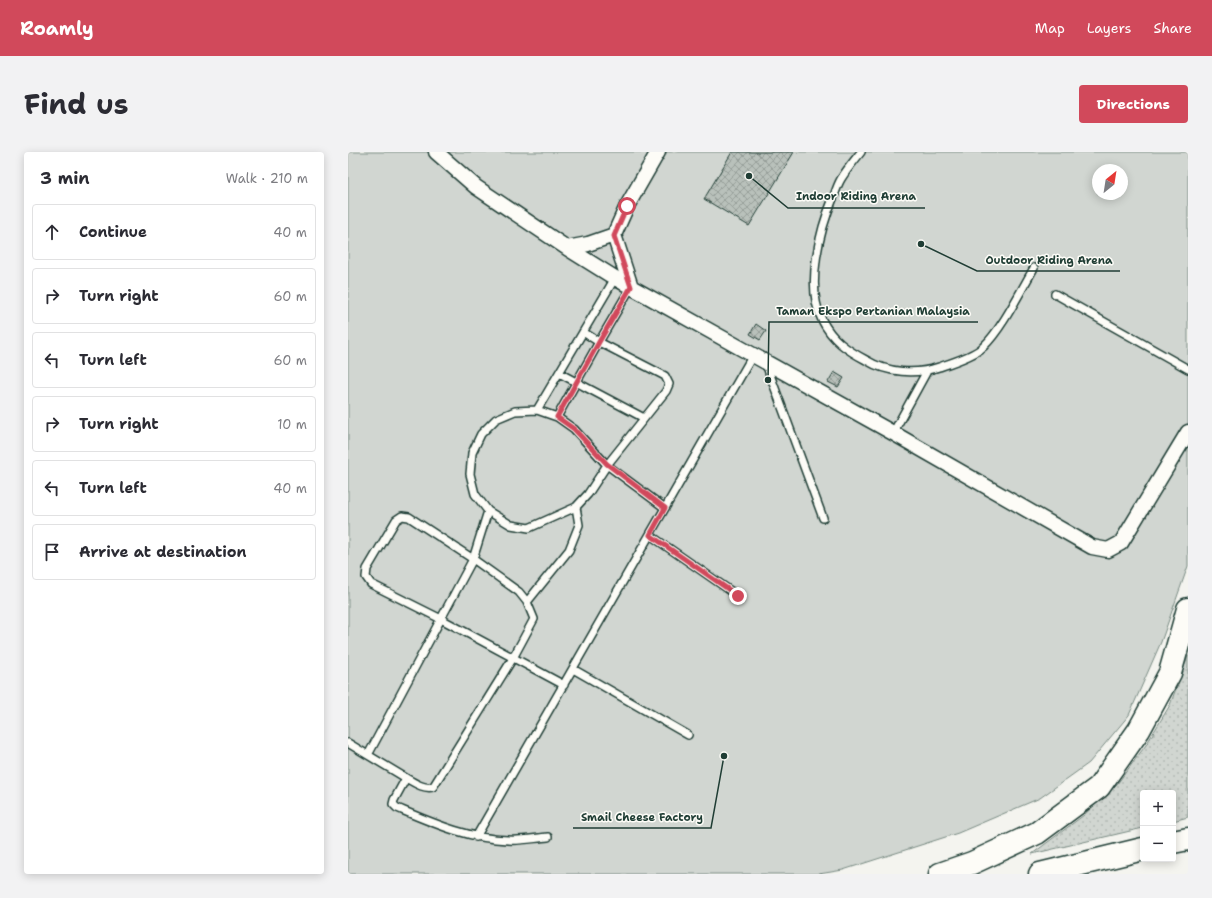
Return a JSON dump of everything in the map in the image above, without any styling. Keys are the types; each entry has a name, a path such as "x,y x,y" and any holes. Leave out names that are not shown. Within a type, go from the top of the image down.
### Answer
{"highway":[{"path":"940,874 972,863 1037,833 1099,787 1139,730 1170,673 1188,609"},
{"path":"1176,841 1188,839"},
{"path":"1040,874 1140,851"}],"street":[{"path":"436,152 476,187 615,278 893,433 1092,547 1108,550 1121,543 1188,432"},
{"path":"631,287 614,236 627,206 658,152"},
{"path":"567,248 588,244 614,236"}],"lane":[{"path":"861,152 840,180 828,210 816,259 814,280 816,299 822,319 837,341 847,350 869,362 888,369 911,372 927,371 962,358 982,348 996,333 1034,268"},
{"path":"537,410 615,278"},
{"path":"557,417 631,287"},
{"path":"1055,294 1188,369"},
{"path":"583,332 599,342 665,376 669,384 666,391 607,464 588,494 576,507 529,528 511,525 488,512 475,494 470,474 472,453 481,434 496,419 515,411 537,410 557,417 574,429 607,464 665,508"},
{"path":"476,837 665,508 759,358"},
{"path":"759,358 823,518"},
{"path":"893,433 927,371"},
{"path":"559,373 644,418"},
{"path":"527,602 569,550 579,525 576,507"},
{"path":"368,755 473,559 488,512"},
{"path":"348,743 422,787 433,787 513,658 534,619 527,602 518,592 473,559 409,517 402,516 396,520 367,569 366,577 372,584 441,619 513,658 564,685"},
{"path":"650,535 738,596"},
{"path":"573,669 688,735"},
{"path":"406,778 394,800 393,804 397,808 431,822 476,837 510,840 548,837"}],"shaded area":[{"path":"348,152 1188,152 1188,566 1161,642 1129,715 1089,763 1040,798 958,833 843,870 819,874 348,874"},
{"path":"1188,656 1188,817 1176,820 1176,790 1140,790 1140,829 1032,854 1084,815 1117,784 1146,745 1170,705"}],"building":[{"path":"732,152 794,152 749,226 704,199"},
{"path":"756,324 766,331 760,340 750,334"},
{"path":"834,372 844,378 838,387 828,382"}],"place":[{"name":"Indoor Riding Arena","path":"749,176"},
{"name":"Outdoor Riding Arena","path":"921,244"},
{"name":"Taman Ekspo Pertanian Malaysia","path":"768,380"},
{"name":"Smail Cheese Factory","path":"724,756"}],"route":[{"path":"627,206 614,236 631,287 557,417 574,429 607,464 665,508 650,535 690,565 738,596"}]}
